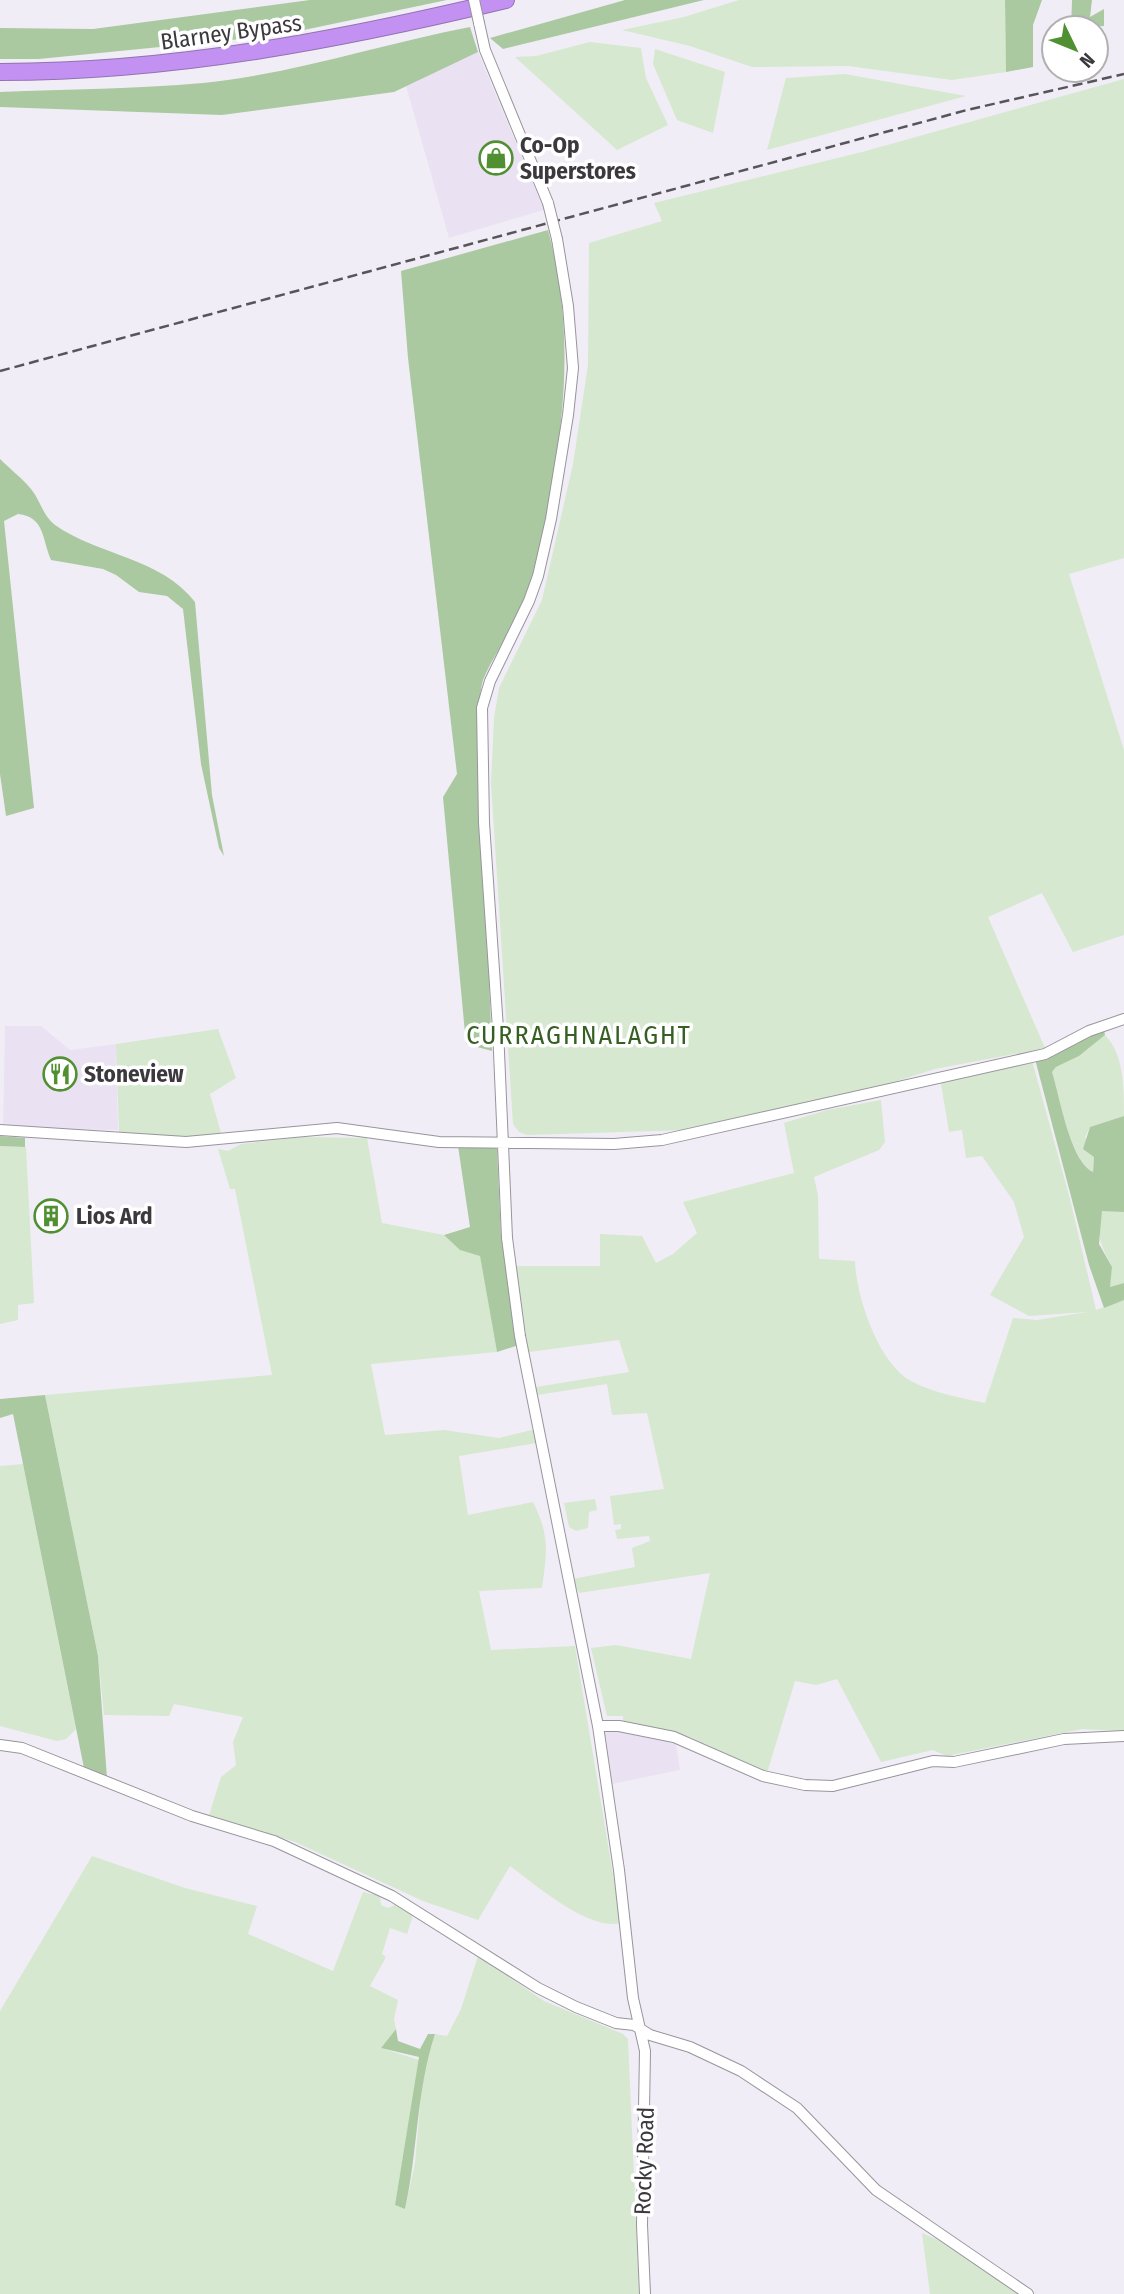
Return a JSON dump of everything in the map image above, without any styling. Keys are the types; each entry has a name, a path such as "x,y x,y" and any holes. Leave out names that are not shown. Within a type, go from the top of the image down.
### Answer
{"highway":[{"name":"Blarney Bypass","path":"0,72 108,69 195,62 314,43 506,0"}],"street":[{"name":"Rocky Road","path":"474,0 485,50 548,202 568,306 573,368 551,519 538,576 530,601 490,681 482,708 484,823 507,1238 520,1336 598,1726 619,1870 633,1998 645,2051 642,2225 645,2294"},
{"path":"0,1130 186,1142 337,1128 439,1142 614,1144 662,1140 708,1132 1045,1054 1089,1031 1124,1019"},
{"path":"598,1726 619,1726 674,1737 763,1776 805,1785 831,1786 933,1761 954,1762 1089,1736 1124,1736"},
{"path":"0,1745 22,1748 192,1816 274,1842 392,1896 540,1989 604,2019 696,2049 773,2090 811,2121 876,2190 1028,2294"}],"shaded area":[{"path":"478,52 544,210 449,238 406,86"},
{"path":"5,1026 41,1026 70,1050 116,1044 118,1130 3,1128"},
{"path":"621,1730 676,1744 680,1770 612,1784 603,1733"}],"green space":[{"path":"310,0 447,0 280,35 39,59 0,59 0,28 93,29"},
{"path":"625,0 704,0 503,49 490,38"},
{"path":"739,0 1005,0 1006,72 952,80 848,66 752,67 690,46 622,30 684,17"},
{"path":"1005,0 1042,0 1033,25 1033,67 1006,72"},
{"path":"1072,0 1092,0 1090,14 1072,14"},
{"path":"470,27 478,52 394,92 222,115 0,107 0,92 152,87 237,79"},
{"path":"590,42 641,48 646,78 668,125 617,150 515,57 536,56"},
{"path":"655,49 725,72 713,133 677,120 653,64"},
{"path":"845,74 966,96 767,150 786,78"},
{"path":"1124,79 1124,558 1069,574 1124,750 1124,935 1073,952 1042,893 988,917 1045,1048 935,1069 881,1086 687,1130 527,1135 519,1132 513,1124 491,783 494,718 499,688 542,600 573,464 588,365 589,243 662,221 654,203 862,152"},
{"path":"548,230 556,263 564,328 561,424 541,543 528,595 483,680 478,712 492,1051 466,1044 443,797 457,774 408,358 401,271"},
{"path":"0,459 31,489 47,517 55,525 91,544 165,575 195,602 212,795 224,856 219,848 201,764 183,609 167,596 139,592 103,569 51,560 38,524 27,516 18,514 4,521 34,808 6,816 0,774"},
{"path":"218,1029 236,1078 210,1094 221,1133 185,1137 119,1132 116,1044"},
{"path":"1104,1030 1105,1035 1079,1056 1056,1067 1052,1072 1072,1142 1085,1166 1093,1172 1094,1157 1083,1149 1090,1127 1124,1116 1124,1212 1102,1211 1099,1244 1112,1267 1110,1287 1124,1283 1124,1300 1104,1308 1089,1265 1035,1059"},
{"path":"1105,1035 1119,1062 1124,1116 1090,1127 1085,1137 1094,1157 1093,1172 1078,1155 1072,1142 1052,1072 1056,1067 1079,1056"},
{"path":"1031,1057 1070,1199 1096,1310 1124,1300 1124,1731 1082,1729 947,1756 933,1750 881,1762 837,1679 816,1685 795,1681 767,1773 690,1737 623,1721 623,1716 607,1716 591,1648 616,1645 691,1659 710,1573 579,1593 573,1579 635,1567 632,1548 650,1541 649,1536 617,1539 615,1530 621,1529 621,1524 614,1525 610,1496 664,1489 647,1413 612,1415 607,1384 537,1395 536,1387 629,1372 619,1340 529,1352 514,1266 600,1266 600,1234 642,1236 656,1263 673,1254 697,1233 683,1202 794,1173 784,1123 827,1110 881,1100 885,1142 879,1150 814,1177 818,1196 819,1259 855,1261 864,1310 888,1360 899,1372 929,1389 985,1403 1013,1318 1037,1320 1087,1312 1029,1316 990,1295 1024,1237 1014,1202 982,1156 966,1158 962,1130 949,1132 940,1078"},
{"path":"0,1136 25,1138 25,1147 0,1146"},
{"path":"302,1137 367,1138 382,1223 444,1235 460,1249 480,1255 497,1352 371,1364 385,1435 444,1430 499,1438 536,1429 537,1443 459,1456 468,1515 533,1502 545,1535 542,1588 479,1591 491,1650 575,1646 621,1923 608,1924 578,1913 510,1866 478,1920 423,1901 295,1842 209,1815 221,1777 236,1765 233,1742 243,1717 174,1704 169,1716 104,1715 98,1656 45,1395 272,1375 235,1189 230,1189 218,1149 228,1151 241,1144"},
{"path":"492,1145 497,1149 501,1236 522,1344 497,1352 480,1256 460,1250 444,1235 470,1227 458,1146"},
{"path":"0,1146 26,1147 34,1303 18,1305 18,1320 0,1324"},
{"path":"1102,1211 1124,1212 1124,1283 1110,1287 1111,1267 1102,1245 1099,1227"},
{"path":"45,1395 98,1656 107,1778 84,1768 13,1414 0,1418 0,1399"},
{"path":"23,1464 76,1729 66,1739 57,1741 0,1726 0,1466"},
{"path":"595,1499 597,1510 589,1512 588,1528 576,1531 569,1527 564,1503"},
{"path":"92,1856 185,1888 257,1906 248,1934 333,1971 363,1892 380,1896 381,1905 388,1908 395,1905 413,1915 407,1934 390,1928 382,1954 386,1957 370,1986 398,2000 394,2019 396,2029 381,2048 419,2060 395,2205 405,2209 415,2163 423,2070 435,2034 447,2036 461,2009 478,1956 544,2001 623,2034 628,2039 639,2294 0,2294 0,2011"},
{"path":"396,2029 398,2041 420,2049 428,2034 435,2034 424,2077 405,2209 395,2205 419,2057 381,2048"},
{"path":"922,2233 938,2240 1019,2294 930,2294"}],"railway":[{"path":"0,371 967,110 1124,74"}],"place":[{"name":"Co-Op Superstores","path":"496,158"},
{"name":"Stoneview","path":"60,1074"},
{"name":"Lios Ard","path":"51,1216"}],"district":[{"name":"CURRAGHNALAGHT","path":"579,1035"}]}
